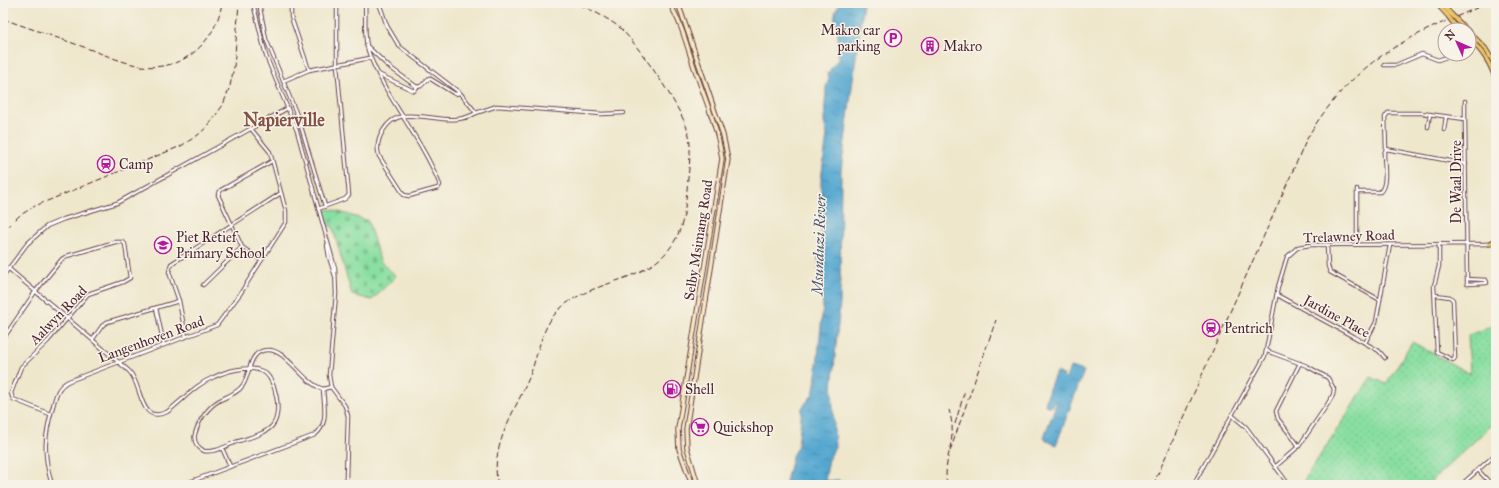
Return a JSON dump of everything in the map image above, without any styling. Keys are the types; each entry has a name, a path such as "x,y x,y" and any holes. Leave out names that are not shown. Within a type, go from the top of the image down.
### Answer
{"main road":[{"name":"Selby Msimang Road","path":"669,3 680,27 719,143 722,159 678,429 679,449 692,485"},
{"name":"Selby Msimang Road","path":"678,3 723,135 728,159 686,429 687,448 697,485"},
{"path":"1436,3 1441,5 1456,22"},
{"path":"1441,5 1448,3"},
{"path":"1477,42 1496,60"},
{"path":"1477,42 1495,74 1496,81"},
{"path":"1490,55 1496,66"},
{"path":"1489,244 1496,240"},
{"path":"686,485 690,479"}],"street":[{"path":"253,3 266,56 297,131 327,244 335,268 335,309 329,375 331,387 345,406 348,416 346,478 344,485"},
{"path":"259,3 266,39 299,120 325,206"},
{"path":"291,3 291,16 309,70"},
{"path":"318,209 345,199 350,195 337,65 337,3"},
{"path":"365,3 366,45 370,58 378,74 402,116 428,160 440,185 436,189 409,196 402,192 378,153 379,141 383,130 387,125 402,116 454,119 466,118 497,106 602,114 624,113"},
{"path":"378,3 387,26 399,46 460,93 476,113"},
{"path":"366,45 393,70 418,87"},
{"path":"1384,66 1396,65 1422,54 1437,60"},
{"path":"283,81 309,70 370,58"},
{"path":"378,74 412,90 415,90 421,86 429,78 455,94 460,93"},
{"name":"De Waal Drive","path":"1465,101 1467,279"},
{"path":"3,276 27,244 47,226 64,219 117,203 252,130 288,108"},
{"path":"1357,244 1357,191 1380,192 1384,184 1384,154 1386,149 1384,133 1386,114 1391,112 1430,114 1465,119"},
{"path":"1428,127 1430,114"},
{"path":"1444,130 1446,117"},
{"name":"Langenhoven Road","path":"52,485 46,461 46,431 58,392 65,383 164,346 219,323 287,219 268,148 252,130"},
{"path":"1386,149 1466,164"},
{"path":"261,260 242,247 218,197 218,192 272,161"},
{"path":"186,337 179,301 169,272 171,264 281,193"},
{"name":"Aalwyn Road","path":"3,339 35,292 67,256 115,242 123,242 126,246 130,278 124,282 88,294 68,319 21,367 11,393 15,400 50,414"},
{"path":"1365,343 1376,322 1390,244"},
{"path":"1436,295 1450,297 1453,300 1455,358 1453,360 1437,352 1435,280 1440,262 1439,244"},
{"name":"Trelawney Road","path":"1193,485 1233,416 1267,351 1282,270 1290,253 1303,245 1496,244"},
{"path":"1327,245 1328,266 1332,274 1380,300"},
{"path":"203,285 242,247"},
{"path":"8,268 120,362 135,378 145,408 150,413 158,414 167,412 207,380 227,372 249,370 259,370 267,375 278,402 278,414 273,425 269,429 222,448 212,451 201,449 195,442 195,432 200,420 213,405 243,386 249,370 252,360 259,352 274,350 311,384 323,389 331,387"},
{"path":"1467,279 1486,280 1488,283 1468,284 1467,279"},
{"name":"Jardine Place","path":"1277,295 1379,351 1384,358"},
{"path":"93,339 102,326 107,322 179,301"},
{"path":"156,308 164,346"},
{"path":"1267,351 1300,364 1328,378 1332,384 1334,392 1299,446 1275,467"},
{"path":"1299,446 1278,419 1276,411 1300,364"},
{"path":"184,484 318,432 324,420 323,389"},
{"path":"1233,416 1246,427 1289,485"},
{"path":"222,448 230,466"},
{"path":"1461,485 1496,454"},
{"path":"1478,470 1492,485"}],"green space":[{"path":"330,209 368,221 380,261 396,276 372,300 352,295 332,225 329,227 324,212"},
{"path":"1496,325 1496,421 1427,485 1301,485 1371,377 1386,384 1412,342 1470,374 1468,335"}],"water":[{"path":"840,3 863,3 841,171 840,303 832,389 835,447 829,459 825,481 839,480 840,485 785,485 793,454 798,446 802,408 813,394 815,385 823,306 818,257 821,252 821,180 827,135 824,122 826,87 829,79 828,73 838,59 838,24 835,22 835,16"},
{"path":"1070,367 1084,371 1056,445 1047,441 1044,437 1057,402 1055,401 1051,407 1045,405 1049,389 1056,372 1064,375 1063,378 1066,379"}],"waterway":[{"path":"835,482 845,485"}],"railway":[{"path":"3,19 127,63 157,67 184,59 205,42 219,17 222,3"},
{"path":"3,232 19,216 35,206 181,146 198,135 208,126 223,105 230,86 234,67 239,3"},
{"path":"498,485 496,471 500,443 529,378 546,327 552,318 558,310 580,295 635,274 660,259 670,248 678,235 684,213 690,163 690,142 686,124 659,78 627,35 609,20 576,3"},
{"path":"1153,485 1307,139 1317,122 1337,96 1371,63 1407,40 1488,3"},
{"path":"950,451 996,320"},
{"path":"955,424 965,390"},
{"path":"947,485 946,475 952,431 952,421 949,410"}],"place":[{"name":"Makro car parking","path":"893,38"},
{"name":"Makro","path":"930,46"},
{"name":"Camp","path":"106,164"},
{"name":"Piet Retief Primary School","path":"163,245"},
{"name":"Pentrich","path":"1211,328"},
{"name":"Shell","path":"672,389"},
{"name":"Quickshop","path":"700,427"}],"district":[{"name":"Napierville","path":"284,120"}],"water label":[{"name":"Msunduzi River","path":"819,245"}]}
